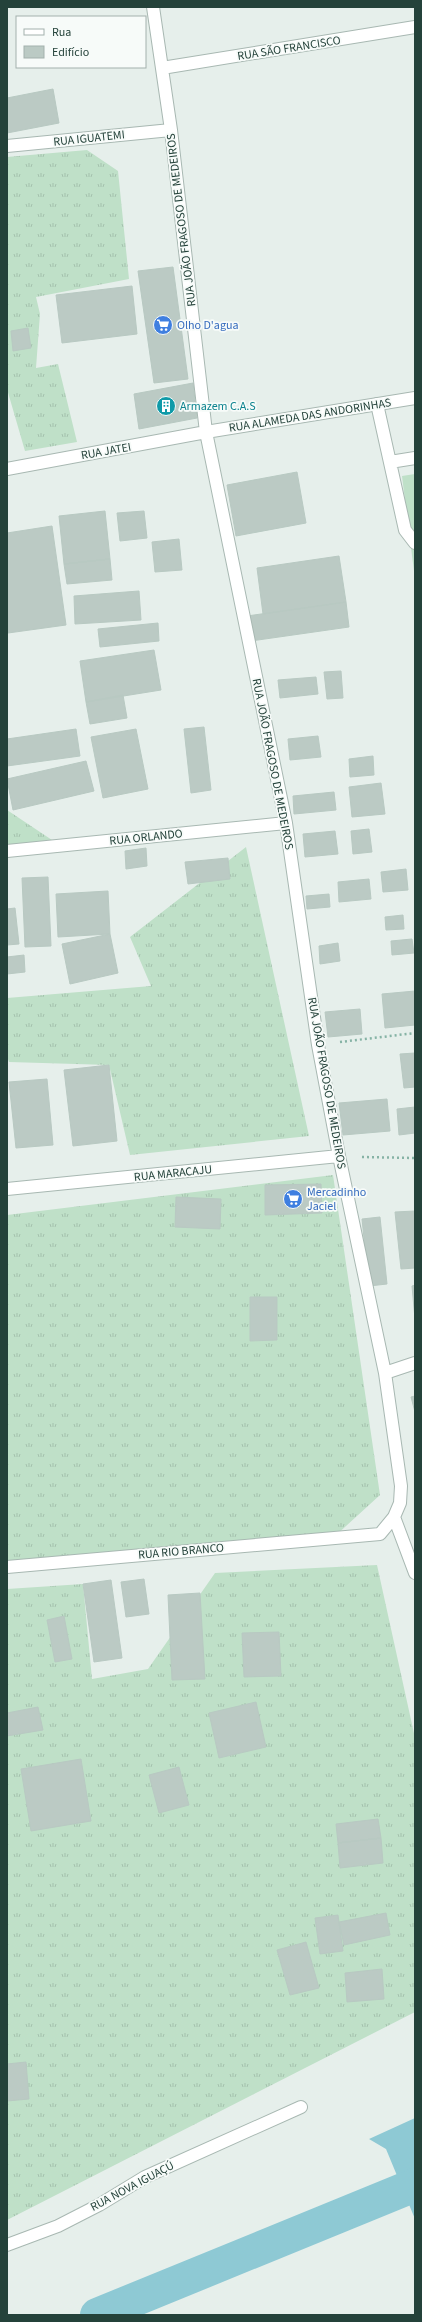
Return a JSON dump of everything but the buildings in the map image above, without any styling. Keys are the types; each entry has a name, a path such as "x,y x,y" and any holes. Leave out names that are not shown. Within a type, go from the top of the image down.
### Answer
{"street":[{"name":"RUA JOÃO FRAGOSO DE MEDEIROS","path":"153,7 171,130 206,432 286,823 318,1045 339,1156 385,1374 401,1486 400,1503 394,1518 380,1534 355,1536"},
{"name":"RUA SÃO FRANCISCO","path":"162,68 415,27"},
{"name":"RUA IGUATEMI","path":"7,146 171,130"},
{"name":"RUA ALAMEDA DAS ANDORINHAS","path":"206,432 415,398"},
{"path":"378,404 405,530 415,543"},
{"name":"RUA JATEI","path":"7,469 206,432"},
{"path":"390,462 415,458"},
{"name":"RUA ORLANDO","path":"7,851 286,823"},
{"name":"RUA MARACAJU","path":"7,1188 339,1156"},
{"path":"385,1374 415,1363"},
{"path":"394,1518 415,1573"},
{"name":"RUA RIO BRANCO","path":"7,1567 355,1536"},
{"name":"RUA NOVA IGUAÇÚ","path":"7,2245 58,2226 99,2205 145,2177 301,2107"}],"path":[{"path":"318,1045 415,1033"},
{"path":"339,1156 415,1158"}],"green space":[{"path":"87,150 118,171 129,279 36,297 40,314 36,368 58,364 77,442 25,451 7,389 7,157"},
{"path":"415,474 415,579 402,476"},
{"path":"7,810 61,846 7,849"},
{"path":"246,847 309,1136 130,1155 109,1065 9,1062 7,1056 7,998 151,986 130,937"},
{"path":"333,1175 380,1495 334,1537 7,1561 7,1215"},
{"path":"377,1565 415,1738 415,2012 7,2220 7,1589 83,1584 92,1679 148,1669 215,1573"}],"water":[{"path":"415,2118 415,2219 386,2149 369,2139"}],"waterway":[{"path":"97,2315 415,2185"}],"place":[{"name":"Olho D'agua","path":"163,325"},
{"name":"Armazem C.A.S","path":"166,406"},
{"name":"Mercadinho Jaciel","path":"293,1199"}]}
